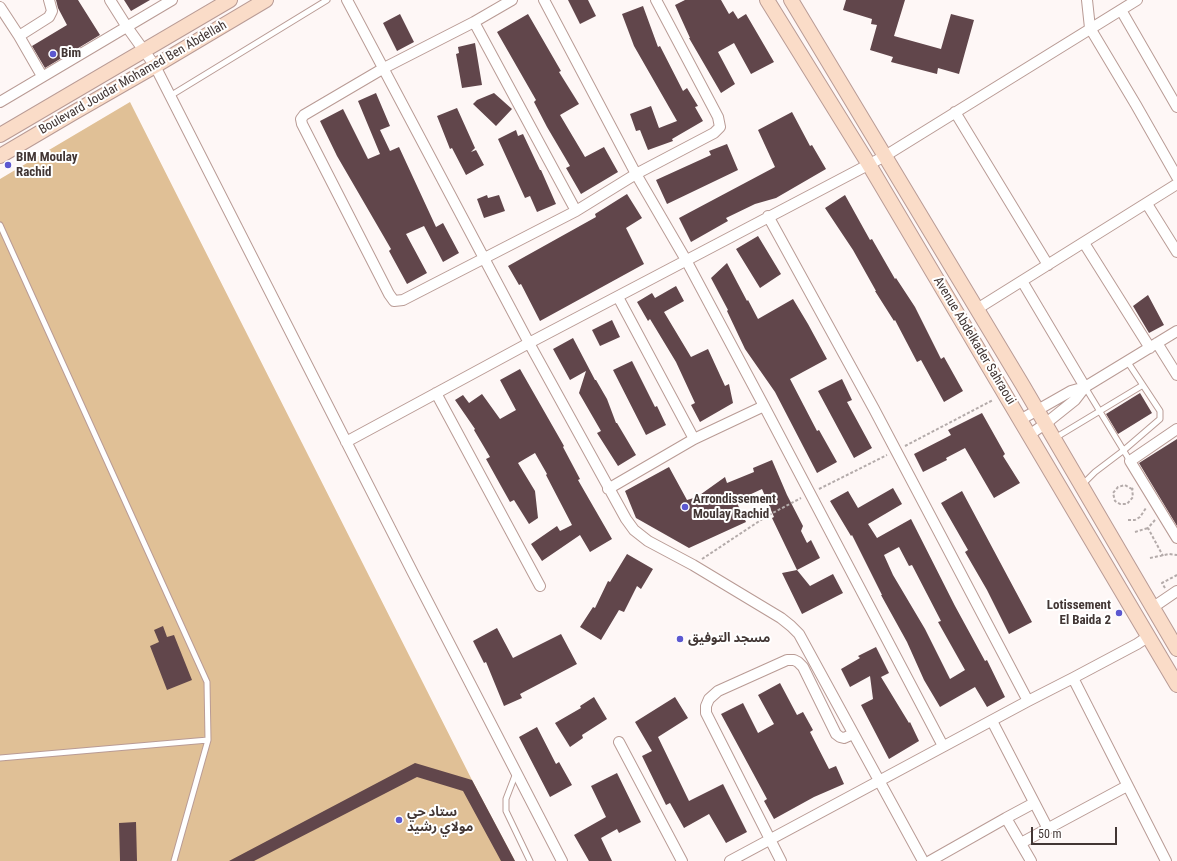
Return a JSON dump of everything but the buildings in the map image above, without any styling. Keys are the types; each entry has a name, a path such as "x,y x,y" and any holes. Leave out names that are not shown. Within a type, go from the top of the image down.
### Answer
{"main road":[{"name":"Boulevard Joudar Mohamed Ben Abdellah","path":"0,135 230,0"},
{"name":"Boulevard Joudar Mohamed Ben Abdellah","path":"0,156 266,0"},
{"name":"Avenue Abdelkader Sahraoui","path":"767,0 868,163 1177,684"},
{"name":"Avenue Abdelkader Sahraoui","path":"792,0 1037,410 1177,649"}],"street":[{"path":"20,36 49,17 52,11 50,0"},
{"path":"110,0 155,66 346,442 562,861"},
{"path":"1,98 42,76 172,0"},
{"path":"348,0 529,343 608,489 634,530 648,541 693,565 791,626 799,634 923,861"},
{"path":"512,0 474,22 384,68 304,115 301,119 302,124 389,294 394,301 403,300 576,211 636,174 714,133 720,127 718,117 656,0"},
{"path":"544,0 636,174 686,260 943,746"},
{"path":"1087,0 1090,28 1177,177"},
{"path":"346,442 768,216 868,163 885,156 1137,0"},
{"path":"0,7 20,36 42,76"},
{"path":"1121,10 1177,107"},
{"path":"474,22 576,211"},
{"path":"955,112 1048,265"},
{"path":"977,309 1177,184"},
{"path":"1147,204 1177,252"},
{"path":"768,216 896,450 1028,701"},
{"path":"1084,242 1153,345 1177,375"},
{"path":"1022,281 1085,387"},
{"path":"618,297 694,439"},
{"path":"1020,420 1071,391 1085,387 1177,331"},
{"path":"1029,435 1075,400 1085,387"},
{"path":"436,393 540,586"},
{"path":"608,489 694,439 764,406"},
{"path":"1177,429 1130,460 1177,538"},
{"path":"1152,608 1177,591"},
{"path":"730,861 943,746 1137,644 1149,636"},
{"path":"781,861 706,712 706,706 709,699 718,690 787,660 794,660 802,667 836,734 844,738 853,734"},
{"path":"1073,678 1166,861"},
{"path":"992,721 1048,829"},
{"path":"619,742 682,861"},
{"path":"1021,843 1127,786"},
{"path":"930,861 1034,803"},
{"path":"1006,818 1031,861"}],"lane":[{"path":"170,96 327,0"},
{"path":"0,225 207,682 208,740 174,861"},
{"path":"1081,486 1095,472 1124,450 1160,419 1160,411 1127,361"},
{"path":"1054,439 1143,385"},
{"path":"1085,387 1130,460"},
{"path":"0,758 208,740"},
{"path":"516,772 506,799 506,811 530,861"}],"path":[{"path":"693,565 767,516 1005,394"},
{"path":"1125,485 1132,489 1133,496 1127,504 1120,504 1115,500 1114,493 1118,487 1125,485"},
{"path":"1132,489 1137,486"},
{"path":"1128,520 1135,520 1140,517 1148,505"},
{"path":"1135,532 1148,528 1156,517"},
{"path":"1148,528 1163,556"},
{"path":"1150,558 1177,555"}],"shaded area":[{"path":"130,102 472,780 515,861 0,861 0,179"}],"place":[{"name":"Bim","path":"53,54"},
{"name":"BIM Moulay Rachid","path":"8,165"},
{"name":"Arrondissement Moulay Rachid","path":"685,507"},
{"name":"Lotissement El Baida 2","path":"1119,613"},
{"name":"مسجد التوفيق","path":"680,639"},
{"name":"ستاد حي مولاي رشيد","path":"399,820"}]}
